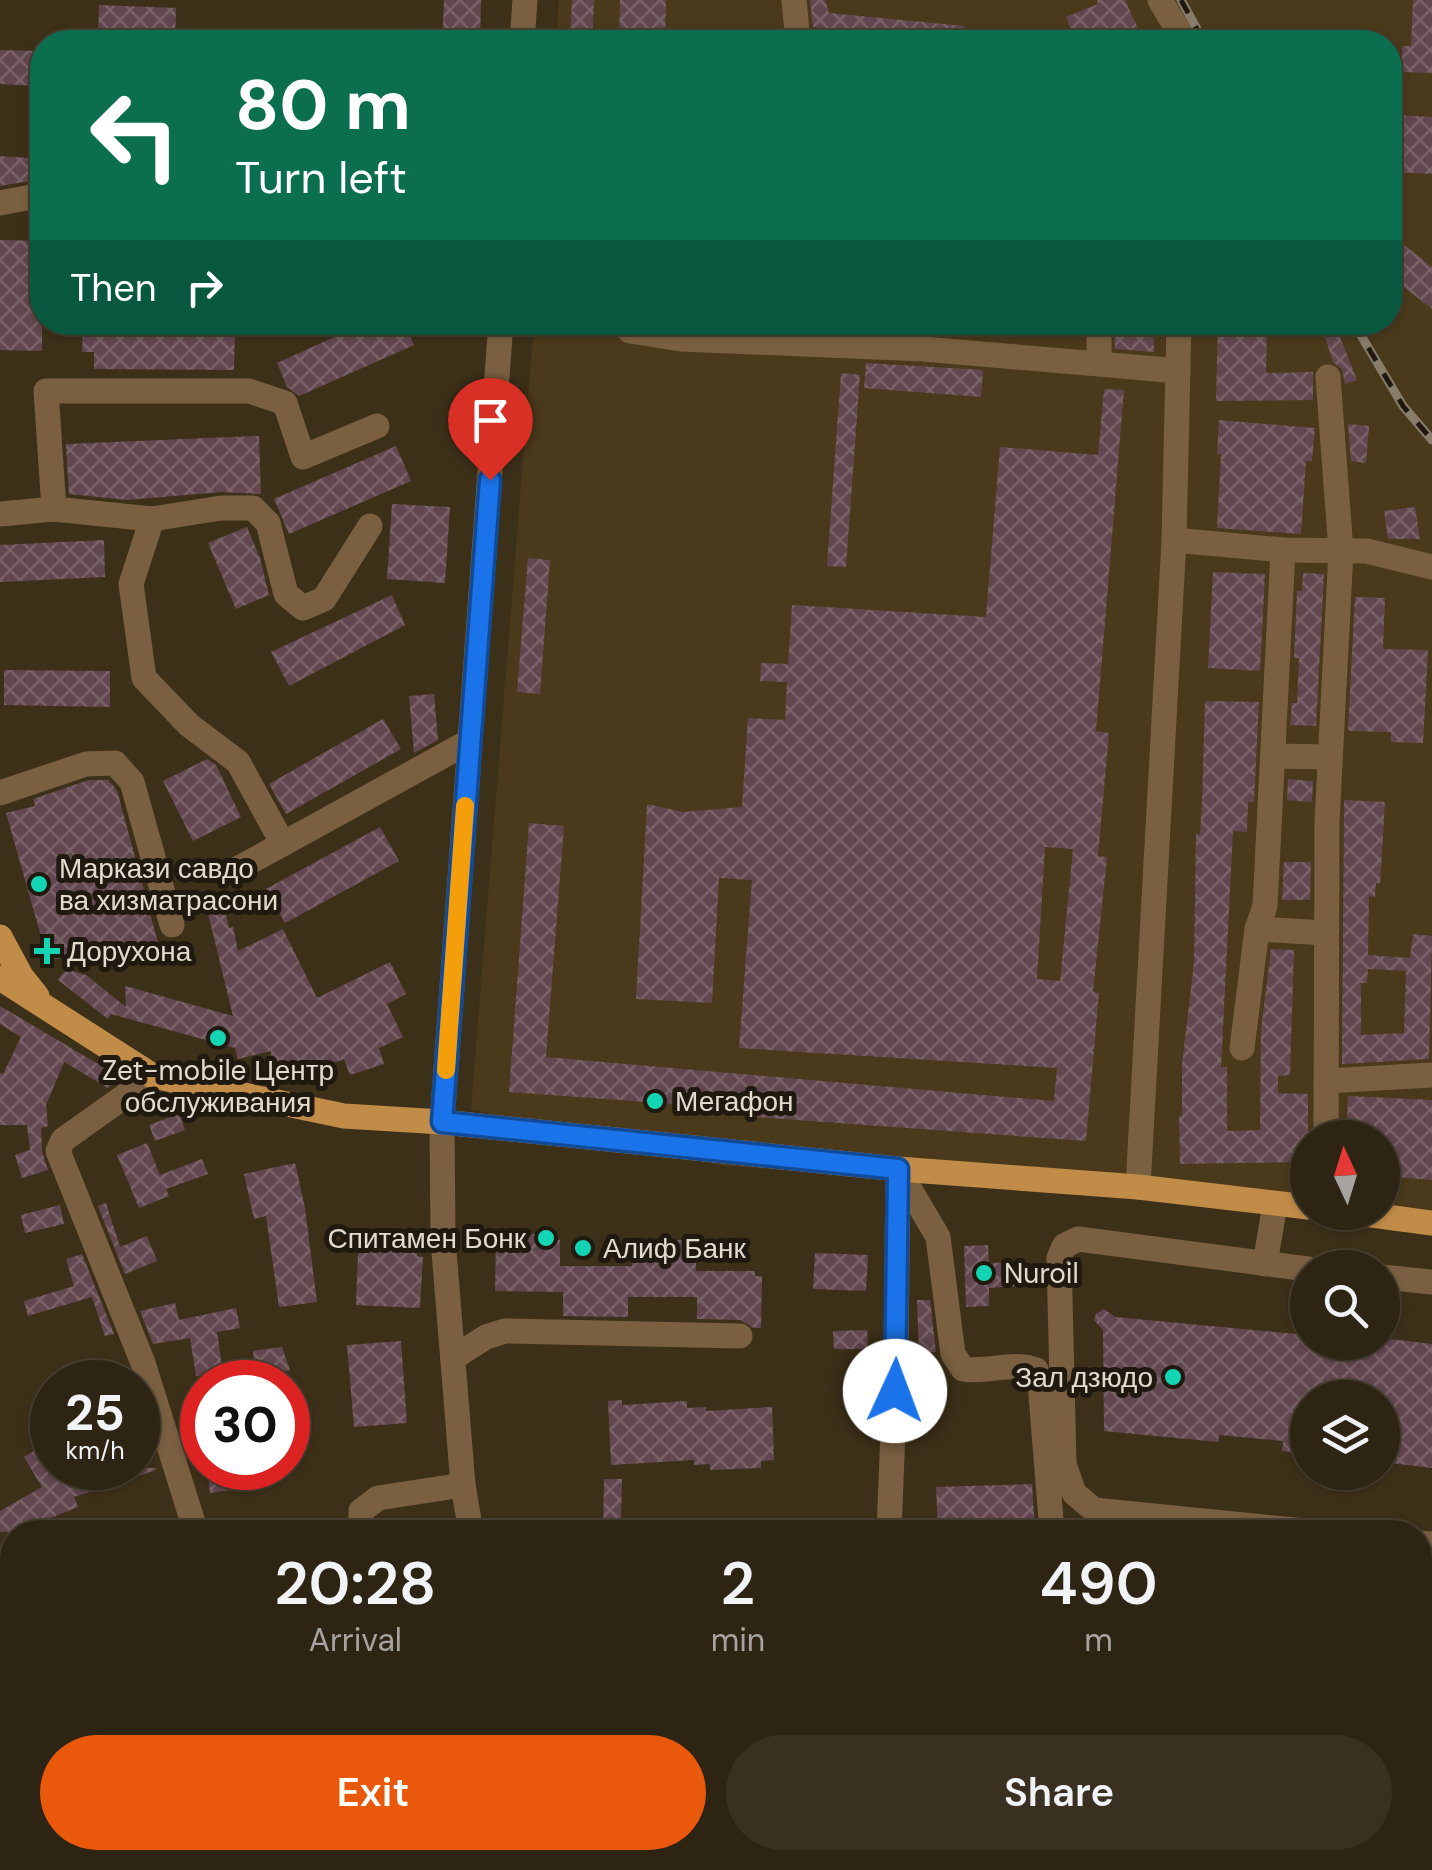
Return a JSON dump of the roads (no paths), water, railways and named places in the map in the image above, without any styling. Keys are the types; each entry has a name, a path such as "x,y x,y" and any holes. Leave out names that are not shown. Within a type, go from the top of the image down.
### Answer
{"main road":[{"path":"0,937 21,976 53,1015"},
{"path":"0,978 153,1076 344,1116 442,1122 898,1169 1138,1186 1290,1206"},
{"path":"1400,1219 1432,1223"}],"street":[{"path":"523,30 526,0"},
{"path":"794,0 797,30"},
{"path":"1160,0 1178,30"},
{"path":"0,203 30,197"},
{"path":"470,1520 463,1485 444,1239 442,1122 500,335"},
{"path":"659,335 923,349 1178,371"},
{"path":"1098,364 1099,335"},
{"path":"1138,1186 1174,540 1179,335"},
{"path":"1326,1120 1330,756 1341,551 1328,377"},
{"path":"54,510 46,391 249,391 284,403 303,458 377,426"},
{"path":"0,514 54,510 152,518 221,508 253,508 268,523 286,594 304,608 324,600 370,526"},
{"path":"152,518 130,584 144,678 189,725 238,762 283,844"},
{"path":"1174,540 1283,550 1367,551 1432,567"},
{"path":"1242,1048 1257,929 1265,906 1283,550"},
{"path":"239,868 470,742"},
{"path":"1275,756 1330,756"},
{"path":"0,793 86,764 116,763 132,782 172,925"},
{"path":"1257,929 1326,933"},
{"path":"153,1076 63,1140 58,1152 143,1363 192,1520"},
{"path":"1326,1081 1432,1076"},
{"path":"890,1520 898,1169"},
{"path":"898,1169 938,1237 953,1354 963,1369 981,1372 1024,1366 1036,1370 1051,1520"},
{"path":"1265,1264 1275,1204"},
{"path":"1194,1520 1094,1510 1074,1494 1064,1464 1058,1258 1064,1246 1078,1239 1290,1267"},
{"path":"1400,1279 1432,1282"},
{"path":"453,1358 486,1337 505,1331 740,1336"},
{"path":"361,1520 361,1510 378,1498 463,1485"}],"railway":[{"path":"1181,0 1197,30"},
{"path":"1361,335 1403,406 1432,440"}],"place":[{"name":"Маркази савдо ва хизматрасони","path":"39,884"},
{"name":"Дорухона","path":"47,951"},
{"name":"Zet-mobile Центр обслуживания","path":"218,1038"},
{"name":"Мегафон","path":"655,1101"},
{"name":"Спитамен Бонк","path":"546,1238"},
{"name":"Алиф Банк","path":"583,1248"},
{"name":"Nuroil","path":"984,1273"},
{"name":"Зал дзюдо","path":"1173,1377"}]}
